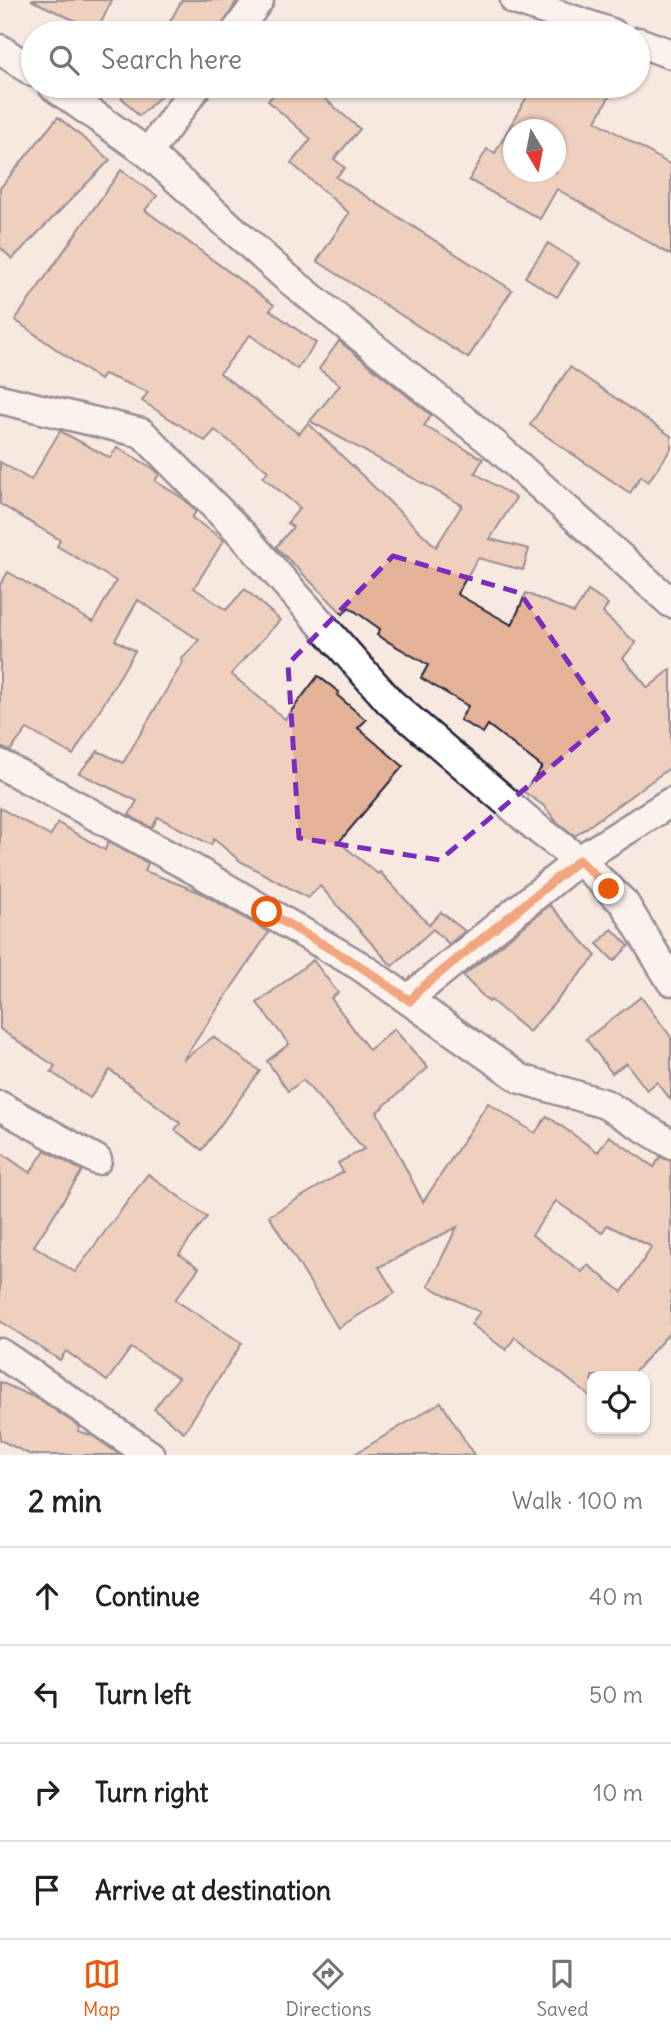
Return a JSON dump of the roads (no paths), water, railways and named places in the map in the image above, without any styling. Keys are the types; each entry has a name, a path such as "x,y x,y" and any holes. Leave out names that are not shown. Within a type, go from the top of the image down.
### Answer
{"street":[{"path":"244,21 259,0"},
{"path":"515,0 577,21"},
{"path":"650,46 671,54"},
{"path":"0,48 21,63"},
{"path":"70,98 148,153 286,277 495,445 671,603"},
{"path":"148,153 188,98"},
{"path":"0,399 142,433 240,533 390,702 538,829 579,860 624,903 671,981"},
{"path":"0,764 197,871 360,966 521,1079 605,1104 671,1144"},
{"path":"410,1001 419,990 579,860 671,802"},
{"path":"0,1105 97,1160"},
{"path":"0,1353 150,1455"}]}
